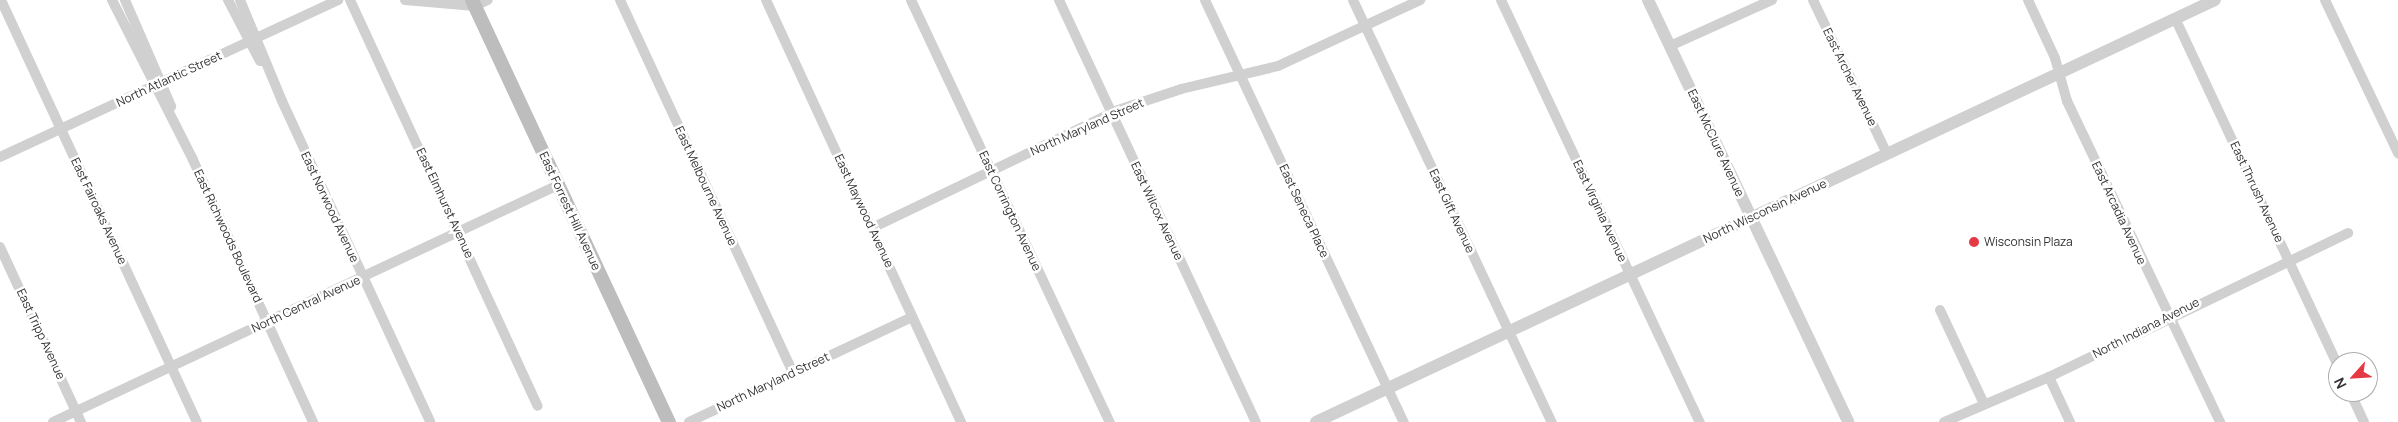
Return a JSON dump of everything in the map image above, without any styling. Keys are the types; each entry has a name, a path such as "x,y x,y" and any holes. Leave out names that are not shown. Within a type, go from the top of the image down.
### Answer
{"main road":[{"name":"East Forrest Hill Avenue","path":"478,2 558,186 669,422"}],"street":[{"name":"East Fairoaks Avenue","path":"1,0 197,422"},
{"name":"East Richwoods Boulevard","path":"112,0 158,84"},
{"name":"East Richwoods Boulevard","path":"124,0 158,84 314,422"},
{"name":"East Norwood Avenue","path":"228,0 253,40 430,422"},
{"name":"East Norwood Avenue","path":"240,0 253,40"},
{"name":"North Atlantic Street","path":"0,157 338,0"},
{"name":"East Elmhurst Avenue","path":"350,0 538,406"},
{"path":"405,0 478,2"},
{"name":"East Melbourne Avenue","path":"620,0 793,373"},
{"name":"East Maywood Avenue","path":"766,0 961,422"},
{"name":"East Corrington Avenue","path":"911,0 1110,422"},
{"name":"East Wilcox Avenue","path":"1059,0 1256,422"},
{"name":"East Seneca Place","path":"1205,0 1404,422"},
{"name":"East Gift Avenue","path":"1353,0 1552,422"},
{"name":"North Maryland Street","path":"872,228 1112,113 1171,92 1285,63 1420,0"},
{"name":"East Virginia Avenue","path":"1500,0 1700,422"},
{"name":"East McClure Avenue","path":"1648,0 1848,422"},
{"path":"1670,46 1772,0"},
{"name":"East Archer Avenue","path":"1813,0 1887,154"},
{"name":"East Arcadia Avenue","path":"2028,0 2059,73 2067,101 2220,422"},
{"name":"North Wisconsin Avenue","path":"1316,422 2215,0"},
{"path":"2325,0 2398,153"},
{"name":"East Thrush Avenue","path":"2175,18 2331,352"},
{"name":"North Central Avenue","path":"53,422 558,186"},
{"name":"North Indiana Avenue","path":"1944,422 2049,377 2168,316 2348,233"},
{"name":"East Tripp Avenue","path":"0,247 81,422"},
{"path":"1940,310 1984,404"},
{"name":"North Maryland Street","path":"689,422 912,317"},
{"path":"2049,377 2070,422"},
{"path":"2355,402 2364,422"}],"place":[{"name":"Wisconsin Plaza","path":"1974,242"}]}
